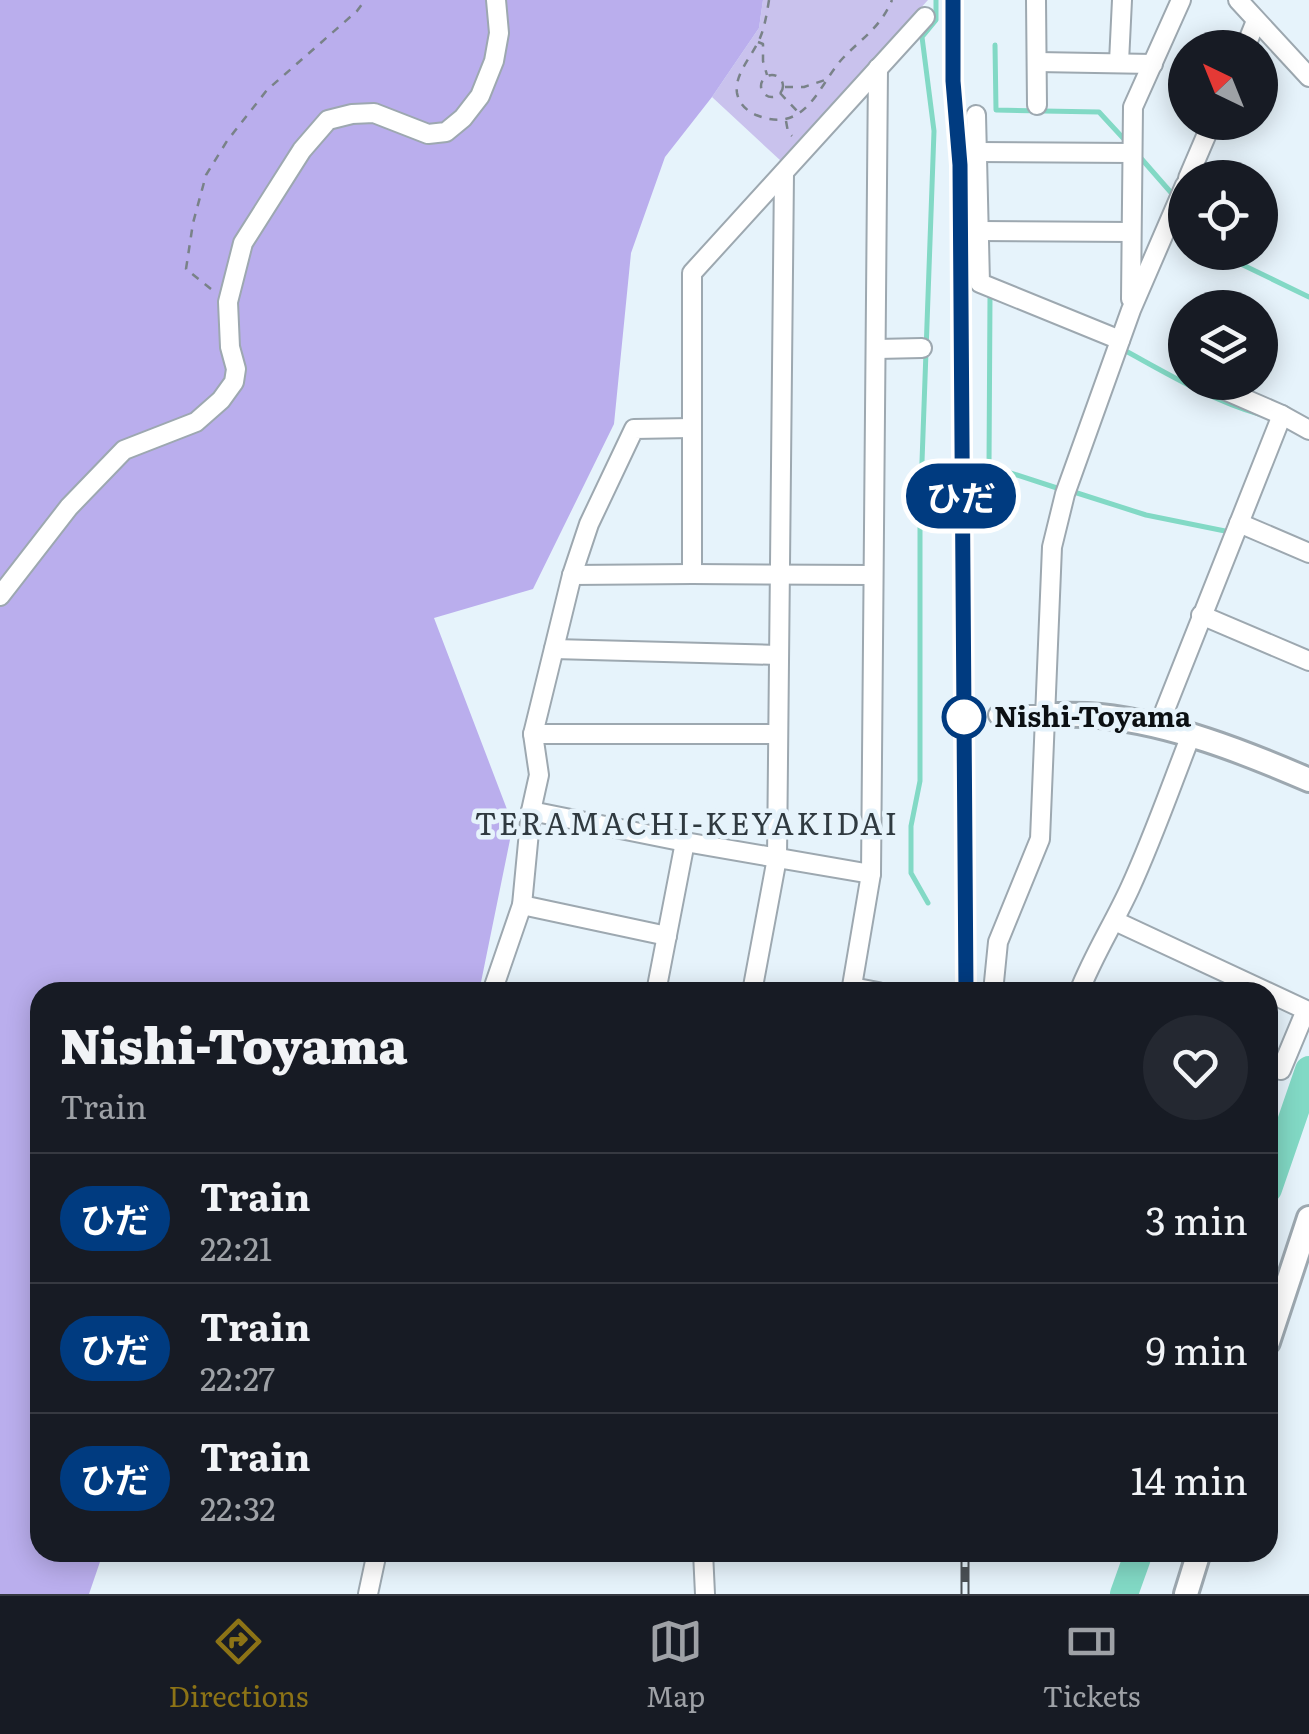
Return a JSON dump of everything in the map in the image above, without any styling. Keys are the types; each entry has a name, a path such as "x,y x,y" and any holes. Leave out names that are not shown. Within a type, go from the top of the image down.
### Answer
{"main road":[{"path":"1044,714 1098,715 1159,726 1239,750 1309,780"},
{"path":"1278,1316 1303,1251 1309,1218"},
{"path":"1186,1594 1196,1562"}],"street":[{"path":"0,596 70,507 124,450 196,422 234,382 228,302 242,243 302,150 328,120 352,114 374,114 428,134 446,132 480,96 494,62 499,33 496,0"},
{"path":"1036,0 1036,105"},
{"path":"1119,62 1122,0"},
{"path":"1130,310 1132,108 1181,0"},
{"path":"1238,0 1309,77"},
{"path":"692,574 692,273 925,16"},
{"path":"1252,30 1256,21"},
{"path":"1036,62 1152,64"},
{"path":"853,982 870,874 878,68"},
{"path":"976,116 980,283 1120,340"},
{"path":"977,152 1132,154"},
{"path":"754,982 776,858 784,173"},
{"path":"996,982 998,942 1040,839 1052,547 1065,494 1130,310 1168,224"},
{"path":"979,230 1131,232"},
{"path":"876,349 922,348"},
{"path":"1247,400 1307,425"},
{"path":"1159,726 1282,415"},
{"path":"495,982 522,905 531,811 539,775 533,734 572,576 589,524 634,429 691,428"},
{"path":"1238,523 1309,553"},
{"path":"572,576 872,575"},
{"path":"1201,616 1309,661"},
{"path":"554,649 778,655"},
{"path":"998,715 1044,714"},
{"path":"533,734 777,734"},
{"path":"1083,982 1132,884 1191,735"},
{"path":"531,811 870,874"},
{"path":"658,982 685,842"},
{"path":"522,905 667,936"},
{"path":"1115,920 1247,982"},
{"path":"1278,997 1306,1010 1281,1070 1278,1069"},
{"path":"368,1594 374,1562"},
{"path":"703,1562 704,1594"}],"path":[{"path":"228,302 186,269 206,176 227,141 267,90 357,12 364,0"},
{"path":"769,0 762,33 736,90 740,104 754,115 776,120 799,114 810,104 844,56 871,34 892,0"},
{"path":"758,42 763,44 768,76"},
{"path":"768,76 779,78 783,87 780,94 772,97 763,92 762,84 768,76"},
{"path":"783,87 804,87 824,80"},
{"path":"780,94 799,114"}],"shaded area":[{"path":"0,0 763,0 759,28 665,157 631,253 614,424 533,589 434,618 513,825 481,982 30,982 30,1562 100,1562 89,1594 0,1594"},
{"path":"763,0 928,0 781,161 712,97 759,28"}],"waterway":[{"path":"928,903 911,873 911,826 920,781 920,517 934,131 922,37 936,20 936,0"},
{"path":"995,45 996,110 1099,112 1123,138"},
{"path":"1139,156 1168,189"},
{"path":"1253,270 1309,297"},
{"path":"995,298 990,296 989,466 1057,488"},
{"path":"1124,350 1207,394 1259,414"},
{"path":"1074,492 1146,515 1225,531"},
{"path":"1278,1160 1309,1070"},
{"path":"1124,1594 1135,1562"}],"railway":[{"path":"953,0 953,81 960,165 966,982"},
{"path":"965,1562 965,1594"}],"train":[{"name":"ひだ","path":"953,0 953,81 960,165 966,982"}],"place":[{"name":"Nishi-Toyama","path":"964,717"}],"district":[{"name":"TERAMACHI-KEYAKIDAI","path":"687,825"}]}
